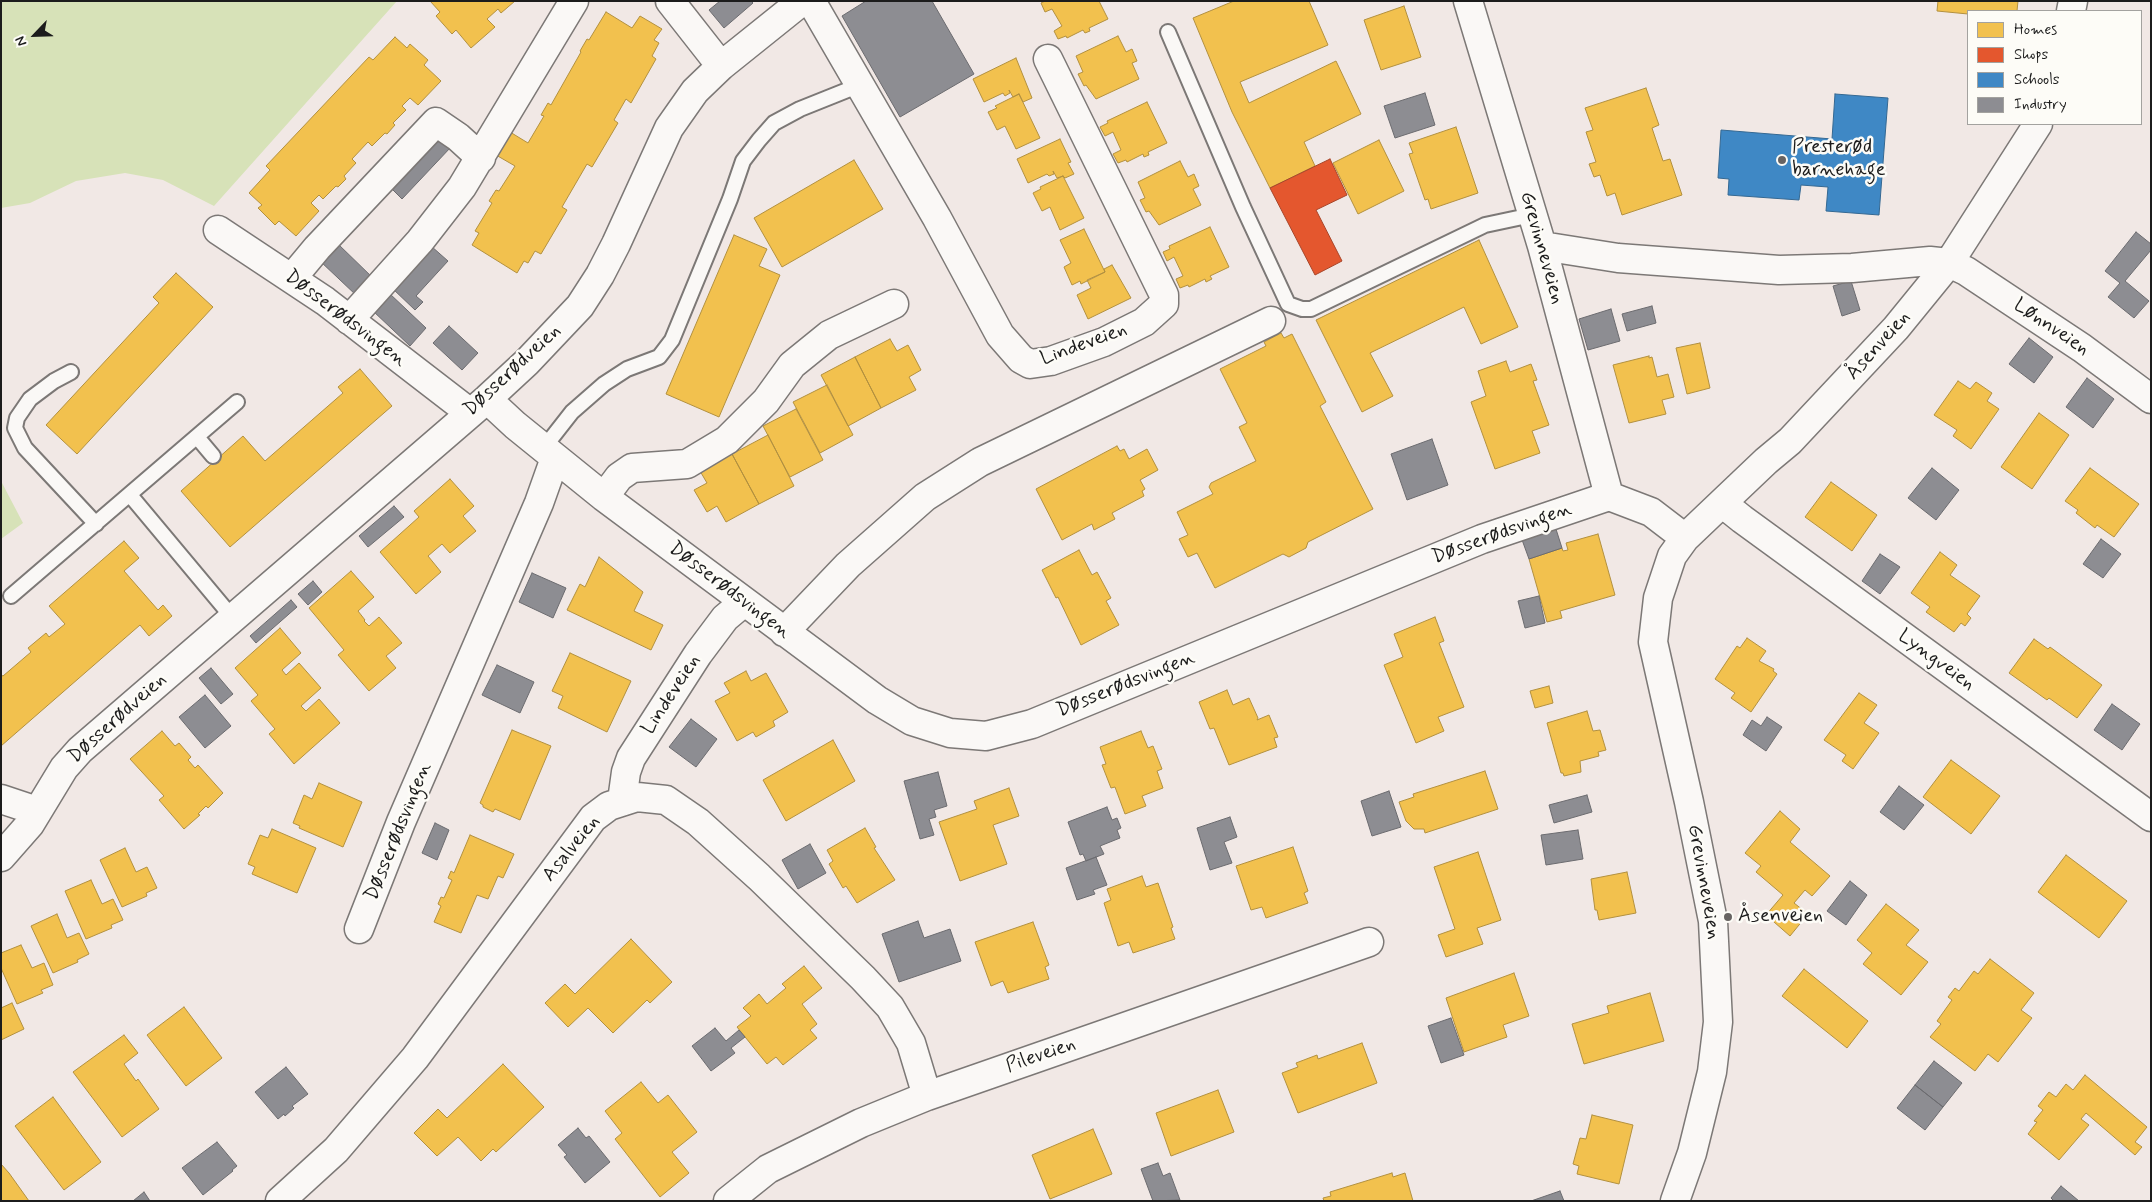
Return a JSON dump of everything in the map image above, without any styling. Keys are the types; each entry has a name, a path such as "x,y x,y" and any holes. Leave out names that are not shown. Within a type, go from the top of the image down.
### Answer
{"street":[{"path":"350,320 420,241 462,187 574,1"},
{"path":"670,1 721,66"},
{"name":"Døsserødveien","path":"1,857 30,824 36,810 64,768 80,750 528,362 580,306 600,276 669,128 695,91 721,66 802,1"},
{"name":"Lindeveien","path":"811,1 937,218 1000,335 1021,359 1030,364 1051,361 1104,342 1144,322 1164,304 1164,295 1048,59"},
{"name":"Grevinneveien","path":"1468,1 1542,246 1610,496"},
{"path":"292,278 317,248 436,122 458,137 481,158"},
{"name":"Åsenveien","path":"1685,538 1766,461 1790,442 1896,328 1949,262 2037,125"},
{"name":"Døsserødsvingen","path":"218,230 292,278 350,320 549,453 604,497 877,700 912,721 950,733 986,736 1032,724 1482,538 1610,496"},
{"path":"1542,246 1618,258 1779,270 1852,268 1930,261 1949,262"},
{"name":"Lønnveien","path":"1949,262 1966,271 2082,348 2151,399"},
{"path":"604,497 619,477 632,468 687,464 727,440 766,401 792,364 829,335 894,304"},
{"path":"784,632 848,564 925,497 980,462 1271,321"},
{"name":"Døsserødsvingen","path":"359,930 401,822 539,503 549,453"},
{"path":"1610,496 1651,512 1685,538"},
{"name":"Lyngveien","path":"1722,502 1742,519 2151,818"},
{"name":"Grevinneveien","path":"1675,1201 1692,1153 1712,1072 1718,1022 1713,921 1689,802 1653,642 1658,598 1672,556 1685,538"},
{"name":"Lindeveien","path":"622,801 626,772 631,758 698,654 725,618 744,602"},
{"name":"Asalveien","path":"280,1201 336,1150 416,1058 593,818 609,806 637,797 666,800 698,822 766,884 863,978 890,1007 912,1043 927,1096"},
{"path":"1,799 36,810"},
{"name":"Pileveien","path":"728,1201 768,1169 861,1123 927,1096 1369,942"}],"lane":[{"path":"1168,32 1243,206 1288,304 1302,309 1311,309 1485,225 1532,215"},
{"path":"549,453 572,412 604,384 627,369 659,357 672,340 744,161 759,140 774,123 783,118 800,109 860,85"},
{"path":"71,372 54,380 30,400 17,418 15,428 25,448 96,524"},
{"path":"11,596 237,402"},
{"path":"197,437 213,456"},
{"path":"130,495 232,617"}],"green space":[{"path":"1,1 397,1 214,206 163,180 125,173 76,181 30,203 1,208"},
{"path":"1,481 23,523 1,539"}],"building: Homes":[{"path":"430,1 515,1 501,13 498,9 487,19 495,27 471,48 456,30 452,34 436,16 440,12"},
{"path":"1045,1 1099,1 1108,19 1089,28 1090,31 1085,33 1083,30 1067,38 1066,36 1058,39 1054,31 1062,26 1052,9 1045,12 1041,3"},
{"path":"1234,1 1309,1 1328,45 1240,82 1249,103 1336,61 1361,114 1304,142 1315,166 1270,188 1232,112 1193,18"},
{"path":"1938,1 2018,1 2017,10 1967,10 1967,14 1937,11"},
{"path":"1404,6 1421,57 1381,70 1364,20"},
{"path":"606,12 632,28 640,16 662,29 654,40 659,43 652,56 656,59 631,103 626,99 614,120 618,123 592,167 587,164 562,207 567,210 541,254 535,251 528,263 524,261 517,273 472,245 479,233 475,231 492,203 489,201 496,190 499,191 515,166 496,155 510,132 528,143 544,116 541,115 548,103 551,105 587,39 589,40"},
{"path":"1118,36 1126,52 1132,49 1137,61 1132,63 1139,79 1096,99 1086,85 1084,86 1078,74 1083,72 1076,56"},
{"path":"395,37 407,48 410,44 428,60 424,65 441,81 418,105 410,98 402,106 406,110 393,123 395,125 387,134 385,133 372,146 368,142 352,159 356,163 344,176 346,179 323,199 319,195 311,203 319,211 296,236 279,221 275,225 258,208 262,205 249,193 270,170 266,166 369,57 373,60"},
{"path":"1016,58 1032,98 1023,102 1019,94 1013,97 1009,90 1010,93 1005,96 1003,93 984,102 973,79"},
{"path":"1646,88 1659,125 1652,128 1663,161 1670,159 1682,195 1622,215 1615,193 1607,196 1600,175 1594,177 1589,164 1596,162 1586,132 1593,130 1585,108"},
{"path":"1019,94 1040,138 1016,149 1005,126 997,130 988,112 997,108 995,106"},
{"path":"1147,102 1167,143 1148,152 1149,155 1144,157 1143,154 1127,162 1126,160 1118,163 1113,154 1121,150 1113,132 1105,136 1100,127 1108,123 1107,121"},
{"path":"1456,127 1478,193 1431,209 1428,199 1425,200 1409,154 1413,153 1409,143"},
{"path":"1060,139 1071,162 1068,163 1074,174 1065,178 1063,176 1057,178 1053,171 1054,174 1049,176 1047,174 1028,183 1017,159"},
{"path":"1379,140 1404,191 1358,214 1333,163"},
{"path":"854,160 883,209 782,267 754,218"},
{"path":"1180,161 1188,177 1194,174 1199,186 1193,189 1201,205 1159,225 1149,211 1146,212 1140,200 1145,198 1138,182"},
{"path":"1063,176 1084,218 1060,230 1050,207 1042,211 1033,193 1041,189 1040,187"},
{"path":"1210,227 1229,267 1210,276 1212,279 1206,282 1205,279 1189,287 1188,285 1180,288 1176,279 1183,276 1174,257 1167,261 1163,252 1170,249 1169,246"},
{"path":"1084,229 1105,272 1081,284 1080,281 1072,285 1064,267 1071,263 1060,240"},
{"path":"734,235 767,249 759,266 780,275 719,417 666,394"},
{"path":"1479,240 1518,327 1481,344 1464,307 1370,353 1393,396 1362,412 1316,320"},
{"path":"1112,265 1131,298 1088,319 1077,295 1091,288 1087,280 1105,272 1104,269"},
{"path":"176,273 213,307 77,454 46,425 159,303 153,297"},
{"path":"1281,333 1284,338 1292,334 1326,402 1320,406 1373,509 1308,542 1306,548 1289,557 1283,554 1215,588 1197,553 1188,557 1179,539 1188,535 1177,512 1213,494 1209,487 1211,483 1256,461 1239,427 1247,423 1220,369 1266,346 1264,342"},
{"path":"890,339 897,351 908,345 921,370 909,377 916,390 881,408 855,357"},
{"path":"1700,343 1710,388 1687,394 1676,348"},
{"path":"1649,356 1649,358 1652,357 1657,377 1668,374 1674,397 1662,400 1666,414 1629,423 1613,365"},
{"path":"855,357 881,408 848,426 821,375"},
{"path":"1506,361 1510,372 1531,364 1537,380 1533,381 1549,425 1532,431 1540,453 1495,469 1471,402 1486,396 1478,371"},
{"path":"360,369 392,406 230,547 181,491 243,436 265,461 343,393 338,387"},
{"path":"1958,381 1970,389 1976,382 1992,393 1987,401 1999,409 1971,449 1953,436 1957,430 1934,415"},
{"path":"827,385 853,435 820,453 793,402"},
{"path":"796,409 823,460 790,477 763,426"},
{"path":"2039,413 2069,435 2032,489 2001,467"},
{"path":"768,435 794,486 759,504 732,454"},
{"path":"1117,446 1120,451 1124,449 1129,459 1147,449 1158,470 1140,480 1145,489 1142,491 1144,496 1112,513 1115,519 1094,530 1092,524 1062,540 1036,489"},
{"path":"732,454 759,504 726,522 717,506 707,512 694,490 707,483 700,471"},
{"path":"2090,468 2139,504 2114,537 2097,525 2095,528 2076,513 2078,510 2065,501"},
{"path":"450,479 474,506 463,516 476,531 450,553 442,544 428,556 441,572 416,594 380,552 419,517 414,511"},
{"path":"1831,482 1877,515 1852,551 1805,517"},
{"path":"1598,534 1615,595 1560,611 1562,618 1547,622 1529,559 1562,548 1563,551 1568,550 1566,543"},
{"path":"124,541 139,558 124,571 158,610 163,605 172,616 149,636 140,625 1,746 1,675 3,676 31,652 28,648 46,633 49,637 65,624 49,606"},
{"path":"1079,550 1092,575 1097,572 1111,598 1106,601 1119,625 1081,645 1058,597 1056,598 1042,570"},
{"path":"1940,552 1957,565 1950,575 1980,596 1967,614 1971,618 1965,626 1961,623 1954,632 1926,612 1930,607 1911,593"},
{"path":"599,557 643,592 634,611 663,625 651,650 567,610 580,584 585,587"},
{"path":"351,571 374,597 358,611 364,621 369,626 379,617 402,643 386,656 396,668 369,691 338,655 344,650 309,608"},
{"path":"1435,617 1444,641 1439,643 1464,707 1438,717 1444,731 1416,743 1384,665 1403,657 1394,634"},
{"path":"280,628 301,653 282,670 286,675 299,663 321,688 301,706 306,711 319,699 340,723 294,764 269,734 275,729 251,701 258,695 235,668"},
{"path":"1747,638 1766,651 1759,661 1774,669 1773,671 1777,674 1751,712 1731,698 1735,693 1715,679 1737,646 1740,648"},
{"path":"2034,639 2048,649 2050,647 2102,685 2077,718 2049,698 2047,700 2009,673"},
{"path":"570,653 631,681 607,732 558,708 563,696 552,691"},
{"path":"746,671 751,681 766,673 788,712 773,721 775,726 756,737 753,732 737,741 715,701 730,693 724,683"},
{"path":"1549,686 1553,703 1535,708 1530,691"},
{"path":"1227,690 1233,705 1249,698 1258,718 1257,720 1269,715 1278,737 1274,738 1277,747 1229,765 1214,728 1210,729 1199,702"},
{"path":"1859,693 1877,705 1864,723 1879,733 1853,769 1842,761 1846,755 1824,740"},
{"path":"1587,711 1593,731 1600,730 1606,750 1598,752 1599,756 1580,761 1581,772 1564,776 1561,773 1547,723"},
{"path":"512,730 551,746 520,820 495,809 493,812 483,807 480,803"},
{"path":"162,731 175,746 179,743 191,757 188,760 195,768 198,765 223,793 208,808 206,806 198,814 200,815 184,829 159,800 164,796 130,759"},
{"path":"1141,731 1148,748 1153,746 1162,769 1157,771 1163,788 1142,796 1146,806 1125,814 1115,787 1111,788 1102,765 1106,764 1100,747"},
{"path":"833,740 855,781 786,821 763,780"},
{"path":"1951,760 2000,796 1971,834 1923,797"},
{"path":"1485,771 1498,809 1425,833 1424,829 1414,829 1406,821 1399,802 1414,797 1413,794"},
{"path":"319,783 362,802 343,847 299,828 300,826 293,823 304,795 312,799"},
{"path":"1009,788 1019,816 993,825 1007,864 960,881 939,822 977,809 974,801"},
{"path":"1780,811 1800,829 1790,842 1830,876 1812,896 1805,890 1794,903 1808,914 1790,936 1766,915 1783,895 1756,872 1761,866 1745,853"},
{"path":"865,828 876,847 874,848 895,880 857,903 846,886 843,888 829,864 833,861 827,850"},
{"path":"272,829 316,848 297,893 252,874 255,867 248,864 260,835 268,838"},
{"path":"470,835 514,854 503,878 498,876 488,899 477,895 461,933 434,922 441,906 438,904 441,897 444,898 452,880 448,878 451,871 454,873"},
{"path":"1293,847 1308,891 1304,893 1308,903 1266,918 1262,907 1251,910 1236,866"},
{"path":"125,848 136,872 147,867 157,888 146,893 147,896 122,907 100,860"},
{"path":"1478,852 1501,920 1477,928 1483,944 1446,957 1438,935 1455,929 1434,867"},
{"path":"2066,855 2127,901 2099,938 2038,892"},
{"path":"1627,872 1636,913 1599,920 1597,910 1595,910 1591,879"},
{"path":"1142,876 1146,887 1158,883 1173,927 1171,928 1175,939 1133,953 1129,942 1118,946 1104,903 1111,900 1107,889"},
{"path":"91,880 102,904 113,899 123,920 111,925 112,928 86,939 65,891"},
{"path":"1886,904 1919,930 1906,945 1928,962 1901,995 1863,964 1872,953 1857,940"},
{"path":"57,914 67,938 79,933 89,954 77,960 78,962 53,973 31,926"},
{"path":"1033,922 1049,965 1045,967 1049,979 1008,993 1003,981 991,986 975,942"},
{"path":"631,939 672,982 650,1003 647,1000 613,1033 588,1008 568,1027 545,1003 565,984 575,994"},
{"path":"21,945 32,968 44,963 53,985 41,990 43,993 17,1004 1,968 1,953"},
{"path":"1990,959 2034,993 2021,1010 2032,1018 1998,1062 1988,1054 1975,1071 1930,1037 1941,1024 1937,1021 1952,1000 1948,997 1955,988 1959,991 1974,971 1978,974"},
{"path":"804,966 822,988 802,1004 817,1024 810,1030 817,1038 783,1065 776,1057 767,1064 737,1027 751,1016 743,1008 759,994 767,1004 786,988 782,984"},
{"path":"1804,969 1868,1021 1847,1048 1782,996"},
{"path":"1514,973 1529,1016 1503,1025 1507,1037 1464,1052 1446,998"},
{"path":"1650,993 1664,1041 1584,1064 1572,1024 1609,1013 1607,1006"},
{"path":"12,1003 24,1029 1,1040 1,1008"},
{"path":"184,1007 222,1058 186,1086 147,1035"},
{"path":"124,1035 138,1053 124,1064 136,1081 138,1079 159,1109 122,1137 73,1072"},
{"path":"1362,1043 1377,1083 1298,1113 1282,1073 1298,1067 1296,1063 1317,1055 1318,1059"},
{"path":"503,1064 544,1107 496,1152 493,1149 481,1161 458,1137 437,1156 414,1133 438,1109 447,1118"},
{"path":"2085,1075 2147,1127 2135,1142 2142,1147 2135,1155 2086,1113 2081,1119 2089,1125 2059,1160 2028,1134 2037,1122 2034,1121 2043,1110 2038,1106 2049,1092 2056,1097 2066,1084 2073,1090"},
{"path":"641,1082 658,1103 668,1095 697,1132 672,1152 689,1173 660,1197 615,1139 622,1133 605,1111"},
{"path":"1218,1090 1234,1132 1171,1156 1156,1113"},
{"path":"53,1097 101,1162 64,1190 15,1126"},
{"path":"1592,1115 1633,1125 1619,1184 1577,1174 1579,1166 1573,1164 1580,1138 1586,1139"},
{"path":"1093,1129 1112,1174 1050,1199 1032,1155"},
{"path":"1,1164 9,1173 29,1201 1,1201"},
{"path":"1392,1173 1393,1177 1405,1173 1413,1201 1324,1201 1323,1198 1331,1196 1330,1192"}],"building: Shops":[{"path":"1330,159 1347,195 1316,210 1342,261 1315,275 1270,188"}],"building: Schools":[{"path":"1835,94 1888,98 1879,215 1826,211 1828,187 1801,185 1799,200 1728,195 1729,179 1718,178 1721,130 1832,139"}],"building: Industry":[{"path":"720,1 751,1 753,3 724,28 709,10"},
{"path":"866,1 932,1 974,74 900,117 842,16"},
{"path":"1425,93 1435,125 1395,138 1384,106"},
{"path":"433,131 451,147 402,199 386,183"},
{"path":"2136,232 2151,244 2151,250 2125,281 2149,301 2134,318 2108,297 2120,283 2105,271"},
{"path":"337,243 373,278 357,296 320,261"},
{"path":"431,246 448,261 416,296 423,302 415,310 392,288"},
{"path":"1851,281 1860,310 1842,316 1833,286"},
{"path":"389,293 426,328 410,346 373,311"},
{"path":"1652,306 1656,323 1627,331 1622,314"},
{"path":"1611,309 1620,341 1588,350 1579,319"},
{"path":"449,326 478,353 462,370 433,343"},
{"path":"2029,338 2053,357 2034,383 2009,364"},
{"path":"2087,378 2114,399 2093,428 2066,407"},
{"path":"1432,439 1448,485 1407,500 1391,454"},
{"path":"1932,468 1959,490 1936,520 1908,498"},
{"path":"394,506 404,517 368,547 359,536"},
{"path":"1555,526 1562,548 1529,559 1521,537"},
{"path":"2101,539 2121,554 2103,578 2083,564"},
{"path":"1880,554 1900,567 1880,594 1862,581"},
{"path":"532,573 566,588 553,618 519,602"},
{"path":"313,581 322,592 308,605 298,594"},
{"path":"1539,596 1545,623 1525,628 1518,601"},
{"path":"291,600 297,607 256,643 250,636"},
{"path":"497,665 534,682 520,713 482,695"},
{"path":"211,668 233,694 221,704 199,678"},
{"path":"205,695 231,726 205,748 179,717"},
{"path":"2112,704 2140,724 2122,750 2094,730"},
{"path":"1767,717 1782,727 1766,751 1743,735 1752,720 1761,726"},
{"path":"691,719 717,739 696,767 669,747"},
{"path":"938,772 947,806 934,810 936,817 929,819 934,835 920,839 904,781"},
{"path":"1899,786 1924,805 1904,830 1880,812"},
{"path":"1389,791 1401,827 1372,836 1361,801"},
{"path":"1587,795 1592,812 1554,823 1549,805"},
{"path":"1107,807 1112,820 1117,818 1121,828 1117,830 1120,838 1100,846 1104,854 1086,861 1083,854 1080,855 1068,822"},
{"path":"1230,817 1237,837 1224,842 1232,863 1210,870 1197,828"},
{"path":"435,823 449,830 437,860 422,853"},
{"path":"1578,830 1583,859 1546,865 1541,835"},
{"path":"810,844 826,873 798,889 782,860"},
{"path":"1096,857 1107,885 1093,890 1095,894 1077,900 1066,868"},
{"path":"1850,881 1867,895 1846,925 1827,911"},
{"path":"918,921 924,938 950,929 961,961 899,982 882,934"},
{"path":"1451,1018 1464,1055 1441,1063 1428,1026"},
{"path":"715,1028 726,1041 739,1030 745,1037 731,1048 735,1053 711,1071 692,1046"},
{"path":"1934,1061 1962,1083 1943,1107 1915,1085"},
{"path":"286,1067 308,1094 292,1106 294,1108 285,1116 284,1114 278,1119 255,1092"},
{"path":"1915,1085 1943,1107 1925,1130 1897,1108"},
{"path":"578,1128 586,1138 589,1136 610,1162 585,1183 564,1157 567,1155 558,1145"},
{"path":"217,1142 237,1166 203,1195 182,1168"},
{"path":"1158,1163 1163,1176 1170,1173 1180,1200 1153,1201 1141,1169"},
{"path":"2061,1186 2079,1201 2054,1201 2051,1198"},
{"path":"1560,1191 1564,1201 1531,1201"},
{"path":"144,1192 150,1201 133,1201"}],"place":[{"name":"Presterød barnehage","path":"1782,160"},
{"name":"Åsenveien","path":"1728,917"}]}
